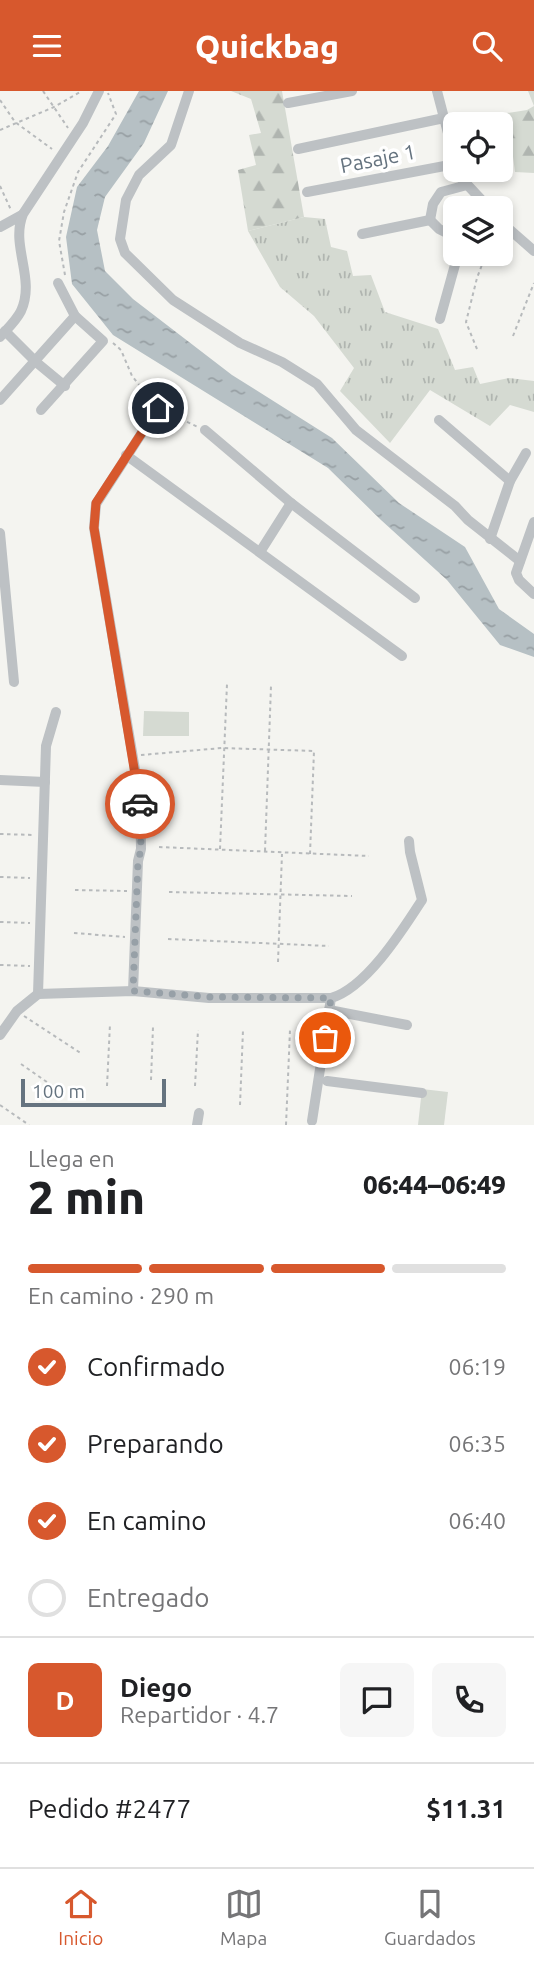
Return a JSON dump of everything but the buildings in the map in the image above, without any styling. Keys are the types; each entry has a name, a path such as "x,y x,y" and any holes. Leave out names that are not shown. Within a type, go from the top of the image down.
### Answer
{"street":[{"path":"65,386 3,334 20,314 26,297 26,273 17,227 19,217 62,156 99,91"},
{"path":"189,91 171,145 139,175 126,200 120,239 125,253 173,300 240,344 282,362 317,384 356,430 455,506 490,539 520,561"},
{"path":"288,103 352,91"},
{"path":"437,91 443,114"},
{"path":"298,149 443,118"},
{"name":"Pasaje 1","path":"307,193 443,165"},
{"path":"464,182 478,196"},
{"path":"430,220 433,205 441,192 467,185"},
{"path":"0,227 19,217"},
{"path":"362,234 430,220"},
{"path":"430,220 443,231"},
{"path":"513,232 534,251"},
{"path":"440,319 455,266"},
{"path":"41,410 107,341 75,316 62,280"},
{"path":"0,400 75,316"},
{"path":"133,991 138,862 141,849 140,799 94,528 96,503 158,408"},
{"path":"439,420 510,481"},
{"path":"205,430 291,503 415,598"},
{"path":"490,539 510,481 526,453"},
{"path":"126,455 402,656"},
{"path":"260,552 291,503"},
{"path":"534,522 516,573 519,580 534,594"},
{"path":"0,533 3,589 15,682"},
{"path":"38,994 46,746 56,712"},
{"path":"0,780 45,782"},
{"path":"0,1035 17,1011 38,994 133,991 209,997 331,998 344,994 369,970 422,900 409,841"},
{"path":"312,1121 331,998"},
{"path":"329,1010 407,1025"},
{"path":"327,1081 422,1093"},
{"path":"197,1125 199,1113"}],"path":[{"path":"43,91 74,137"},
{"path":"0,130 54,107 82,91"},
{"path":"62,280 58,241 64,212 78,172 116,114 107,91"},
{"path":"0,100 15,122 62,156"},
{"path":"0,186 19,217"},
{"path":"477,349 467,321 482,266"},
{"path":"513,336 534,283"},
{"path":"107,341 121,350 132,376 158,408 205,430"},
{"path":"220,850 222,748 227,684"},
{"path":"264,852 271,686"},
{"path":"133,756 222,748 314,751 310,854"},
{"path":"0,834 44,835"},
{"path":"159,847 369,856"},
{"path":"278,962 282,853"},
{"path":"0,877 42,879"},
{"path":"75,890 137,891"},
{"path":"169,892 352,896"},
{"path":"0,922 41,923"},
{"path":"74,933 137,937"},
{"path":"168,939 329,946"},
{"path":"0,965 39,966"},
{"path":"17,1011 82,1054"},
{"path":"107,1086 110,1024"},
{"path":"151,1080 153,1027"},
{"path":"195,1086 198,1030"},
{"path":"240,1105 243,1030"},
{"path":"286,1125 290,1030"},
{"path":"21,1063 57,1089"},
{"path":"0,1105 29,1125"}],"green space":[{"path":"231,91 282,91 304,217 248,231 238,170 256,165 249,135 261,133 251,99"},
{"path":"528,91 534,91 534,106"},
{"path":"534,106 534,173 515,172 513,157 513,112"},
{"path":"304,217 325,219 331,247 347,251 353,276 371,275 385,312 438,329 455,370 473,367 480,384 509,378 534,381 534,412 510,405 490,426 430,390 390,443 340,391 354,368 314,316 280,287 248,231"},
{"path":"144,711 189,712 189,736 143,736"},
{"path":"422,1089 448,1092 444,1125 418,1125"}],"water":[{"path":"139,91 168,91 144,143 105,197 97,230 105,271 133,299 232,375 332,438 399,503 465,547 499,609 534,634 534,657 500,645 447,580 328,468 113,335 72,284 66,237 77,187 108,146"}],"way so far":[{"path":"140,804 141,849 138,862 133,991 209,997 331,998 325,1038"}],"route":[{"path":"140,804 94,528 96,503 158,408"}]}
